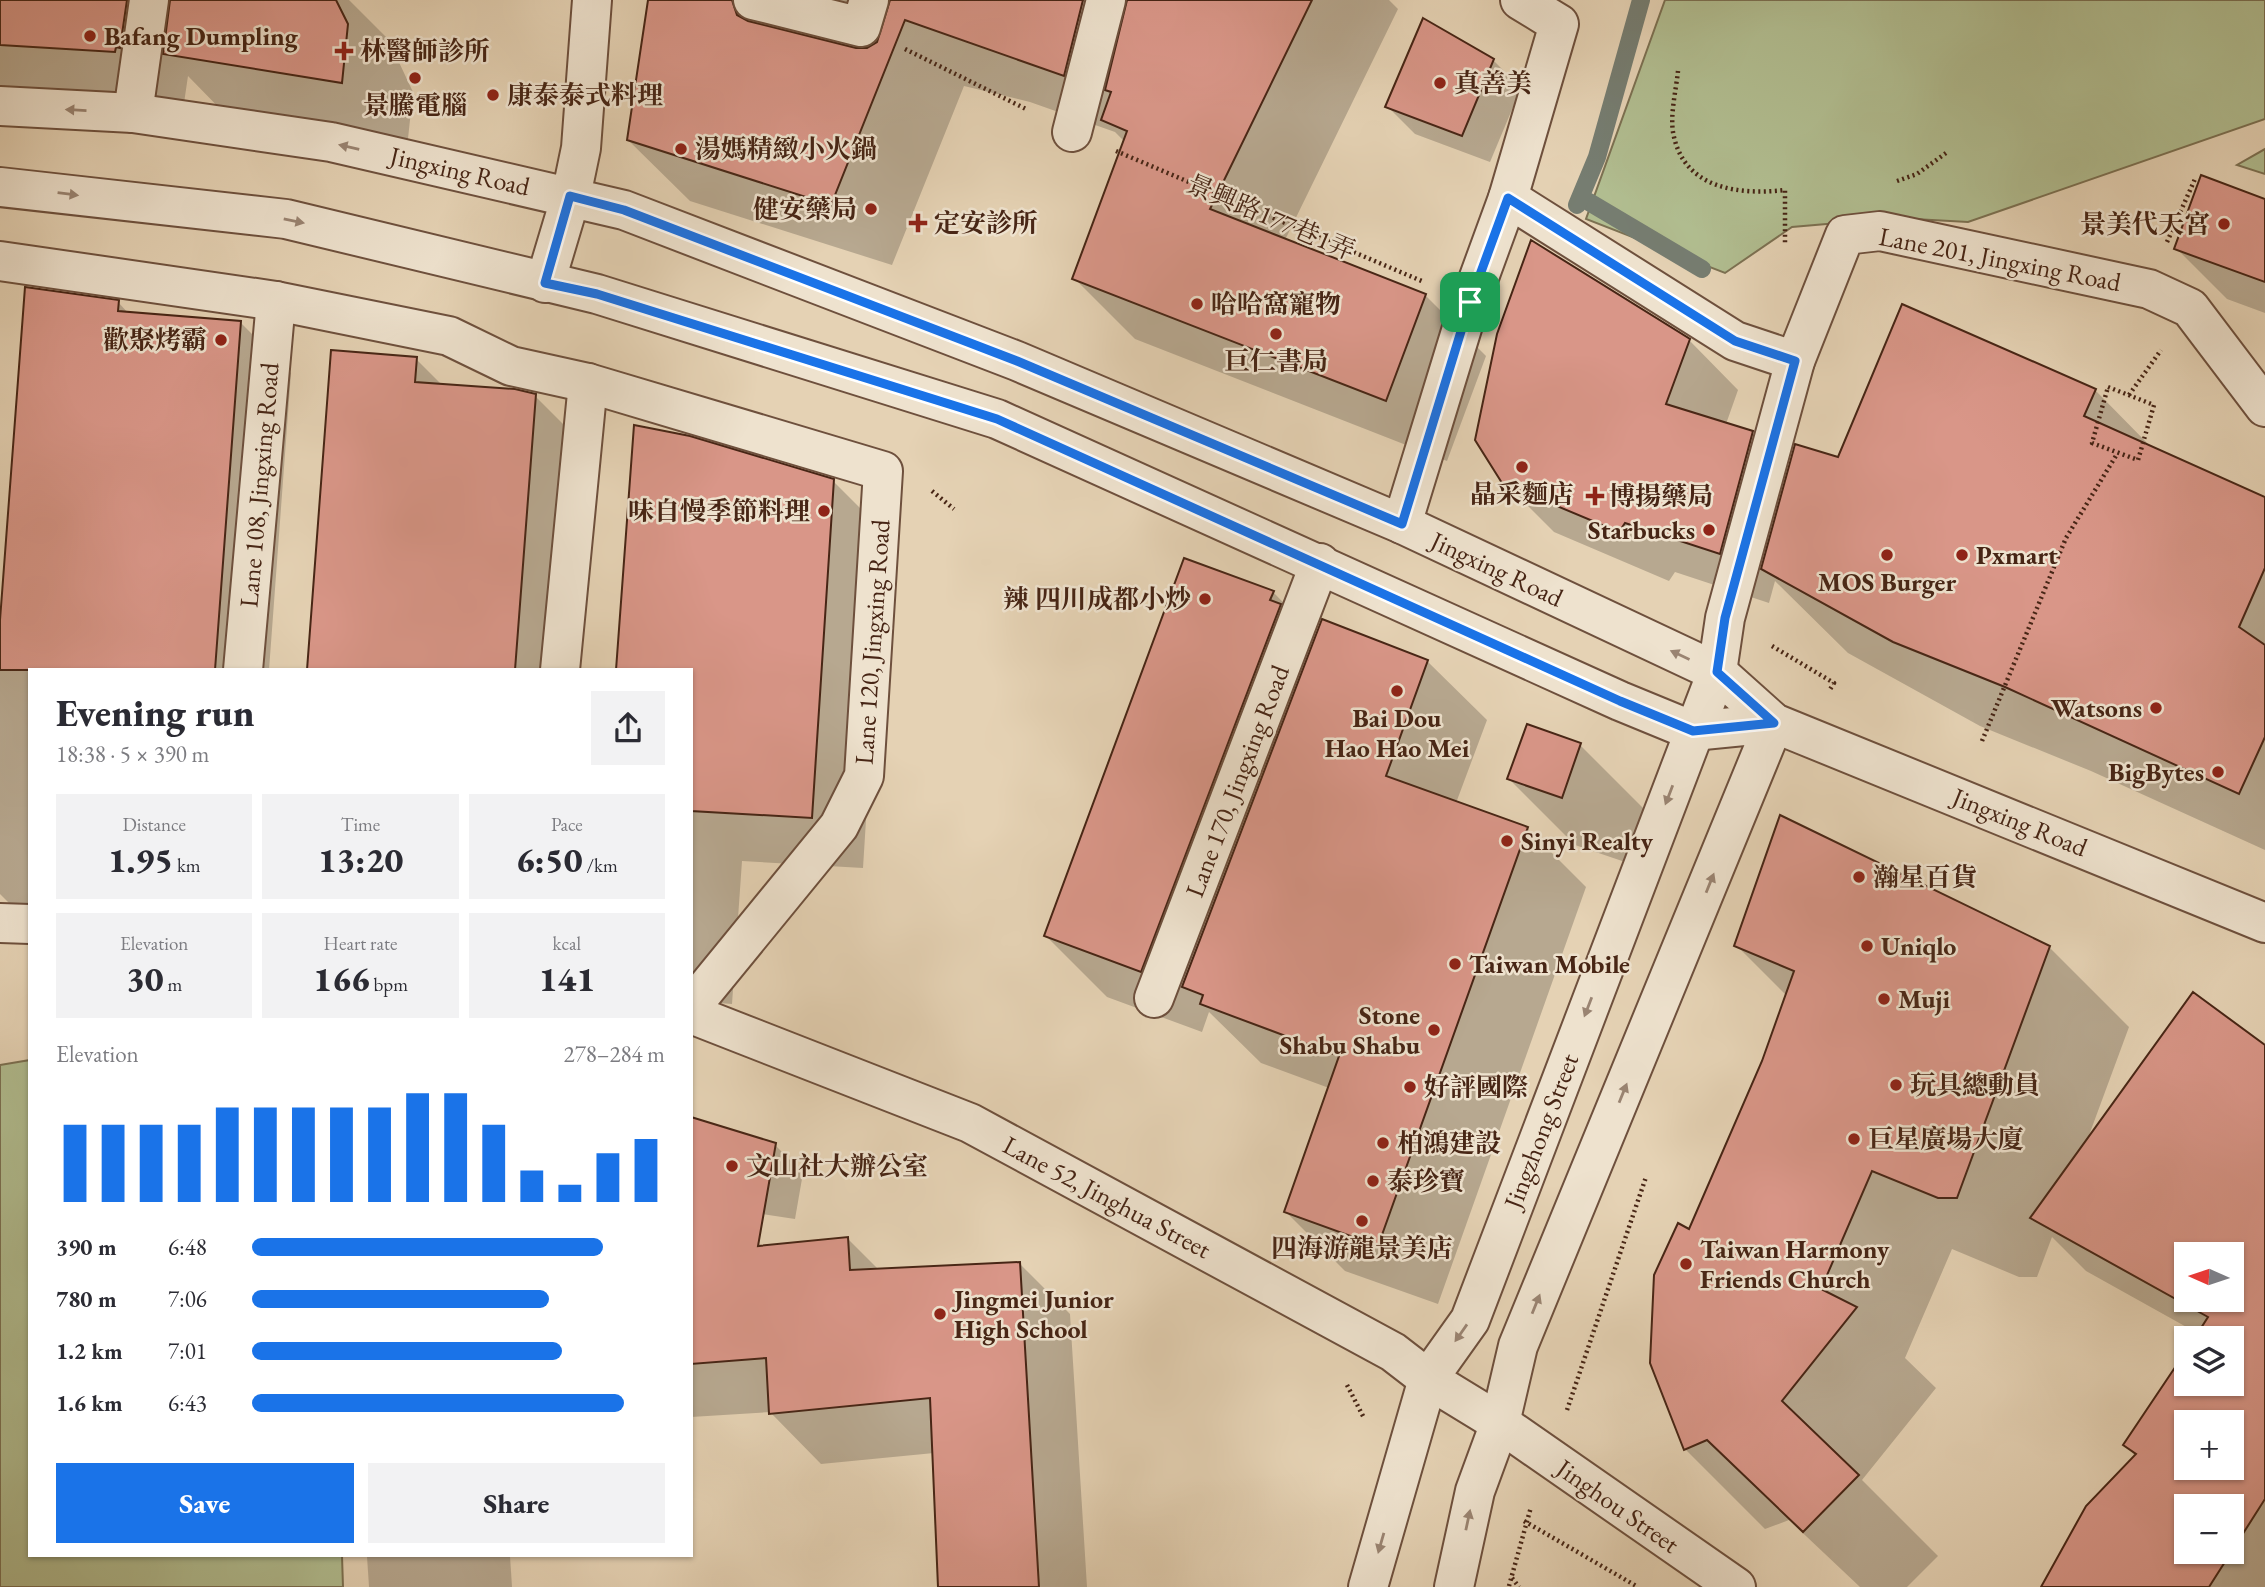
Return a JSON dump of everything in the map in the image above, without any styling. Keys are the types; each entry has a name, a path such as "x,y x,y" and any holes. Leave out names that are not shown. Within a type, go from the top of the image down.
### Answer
{"street":[{"path":"133,113 149,0"},
{"path":"545,283 581,148 592,0"},
{"path":"753,0 865,13"},
{"path":"1072,132 1106,0"},
{"path":"1402,524 1470,302 1508,198 1567,12 1520,0"},
{"name":"Jingxing Road","path":"0,106 133,113 331,142 624,210 1017,361 1402,524 1717,672 1774,723 2265,923"},
{"name":"Jingxing Road","path":"0,187 286,219 597,294 997,419 1620,701 1693,731 1774,723"},
{"path":"1508,198 1735,341 1795,361"},
{"name":"Lane 201, Jingxing Road","path":"1717,672 1725,618 1795,361 1845,235 1880,231 2149,289 2190,309 2265,407"},
{"path":"0,261 276,301 449,336 511,366 588,383 560,668"},
{"name":"Lane 108, Jingxing Road","path":"243,668 276,301"},
{"name":"Lane 120, Jingxing Road","path":"588,383 883,471 864,776 839,826 693,1005"},
{"name":"Lane 170, Jingxing Road","path":"1154,998 1320,563"},
{"name":"Jingzhong Street","path":"1368,1587 1428,1379 1470,1320 1717,672"},
{"path":"1454,1587 1475,1491 1500,1423 1518,1346 1774,723"},
{"path":"0,923 28,924"},
{"name":"Lane 52, Jinghua Street","path":"693,1015 970,1123 1393,1352 1428,1379 1500,1423"},
{"name":"Jinghou Street","path":"1500,1423 1736,1587"}],"path":[{"name":"景興路177巷1弄","path":"865,13 1072,132 1470,302"},
{"path":"1678,71 1673,136 1687,168 1724,189 1751,194 1786,190 1785,249"},
{"path":"2149,289 2195,179"},
{"path":"2108,387 2154,405 2138,460 2116,454 2092,443 2108,387"},
{"path":"1982,740 2066,538 2116,454"},
{"path":"1524,1521 1637,1587"},
{"path":"1512,1578 1520,1587"}],"green space":[{"path":"1665,0 2265,0 2265,119 1968,222 1896,218 1792,227 1725,273 1586,219"},
{"path":"2265,149 2265,174 2237,165"},
{"path":"28,1060 28,1557 342,1557 343,1587 0,1587 0,1065"}],"building":[{"path":"0,0 127,0 120,48 116,47 115,52 0,45"},
{"path":"170,0 336,0 348,24 342,83 163,54"},
{"path":"648,0 732,0 737,15 748,21 856,48 867,48 877,42 890,0 1083,0 1064,76 905,20 831,205 627,140"},
{"path":"1127,0 1312,0 1210,209 1426,294 1386,401 1072,279 1127,131 1101,120 1111,92 1105,90"},
{"name":"真善美","path":"1423,18 1494,59 1462,136 1385,107"},
{"name":"景美代天宮","path":"2201,175 2265,199 2265,282 2174,249"},
{"path":"1531,240 1690,339 1666,404 1753,431 1720,554 1625,523 1619,532 1502,483 1475,440 1497,334"},
{"path":"25,287 119,300 118,311 241,321 215,668 0,670 0,620"},
{"path":"1902,304 2096,389 2084,416 2265,497 2265,568 2239,627 2265,645 2265,737 2239,794 2005,687 1893,642 1761,569 1795,444 1838,457"},
{"path":"331,350 417,357 415,382 515,389 536,394 515,668 307,668"},
{"path":"634,425 690,436 834,479 812,818 693,811 693,668 616,668"},
{"path":"1184,558 1274,591 1270,600 1281,604 1141,972 1044,936"},
{"path":"1322,619 1428,660 1386,776 1528,827 1378,1246 1284,1212 1339,1056 1200,1004 1203,995 1182,987"},
{"path":"1527,724 1581,743 1562,798 1507,779"},
{"name":"巨星廣場大廈","path":"1780,815 2050,946 1957,1198 1938,1198 1872,1171 1821,1289 1857,1307 1782,1401 1859,1475 1803,1532 1707,1440 1684,1450 1650,1363 1654,1275 1678,1223 1689,1229 1762,1061 1794,971 1734,946"},
{"path":"2193,992 2265,1045 2265,1499 2244,1532 2244,1494 2174,1494 2174,1564 2224,1564 2209,1587 2041,1587 2086,1506 2136,1454 2123,1445 2174,1369 2174,1396 2244,1396 2244,1326 2202,1326 2208,1317 2199,1312 2244,1312 2244,1242 2174,1242 2174,1298 2030,1218"},
{"path":"693,1118 776,1143 758,1246 848,1237 850,1270 1020,1262 1039,1587 938,1587 930,1398 769,1414 766,1358 693,1364"}],"waterway":[{"path":"1577,205 1597,157 1641,0"},
{"path":"1589,202 1702,269"}],"place":[{"name":"Bafang Dumpling","path":"90,36"},
{"name":"林醫師診所","path":"344,51"},
{"name":"景騰電腦","path":"415,78"},
{"name":"真善美","path":"1440,83"},
{"name":"康泰泰式料理","path":"493,95"},
{"name":"湯媽精緻小火鍋","path":"681,149"},
{"name":"健安藥局","path":"871,209"},
{"name":"定安診所","path":"918,223"},
{"name":"景美代天宮","path":"2224,224"},
{"name":"哈哈窩寵物","path":"1197,304"},
{"name":"巨仁書局","path":"1276,334"},
{"name":"歡聚烤霸","path":"221,340"},
{"name":"晶采麵店","path":"1522,467"},
{"name":"博揚藥局","path":"1595,496"},
{"name":"味自慢季節料理","path":"824,511"},
{"name":"Starbucks","path":"1709,530"},
{"name":"MOS Burger","path":"1887,555"},
{"name":"Pxmart","path":"1962,555"},
{"name":"辣 四川成都小炒","path":"1205,599"},
{"name":"Bai Dou Hao Hao Mei","path":"1397,691"},
{"name":"Watsons","path":"2156,708"},
{"name":"BigBytes","path":"2218,772"},
{"name":"Sinyi Realty","path":"1507,841"},
{"name":"瀚星百貨","path":"1859,877"},
{"name":"Uniqlo","path":"1867,946"},
{"name":"Taiwan Mobile","path":"1455,964"},
{"name":"Muji","path":"1884,999"},
{"name":"Stone Shabu Shabu","path":"1434,1030"},
{"name":"玩具總動員","path":"1896,1085"},
{"name":"好評國際","path":"1410,1087"},
{"name":"巨星廣場大廈","path":"1854,1139"},
{"name":"柏鴻建設","path":"1383,1143"},
{"name":"文山社大辦公室","path":"732,1166"},
{"name":"泰珍寶","path":"1373,1181"},
{"name":"四海游龍景美店","path":"1362,1221"},
{"name":"Taiwan Harmony Friends Church","path":"1686,1264"},
{"name":"Jingmei Junior High School","path":"940,1314"}],"route":[{"path":"570,196 624,210 1017,361 1402,524 1470,302 1508,198 1735,341 1795,361 1725,618 1717,672 1774,723 1693,731 1620,701 997,419 597,294 545,283 570,196"}]}
